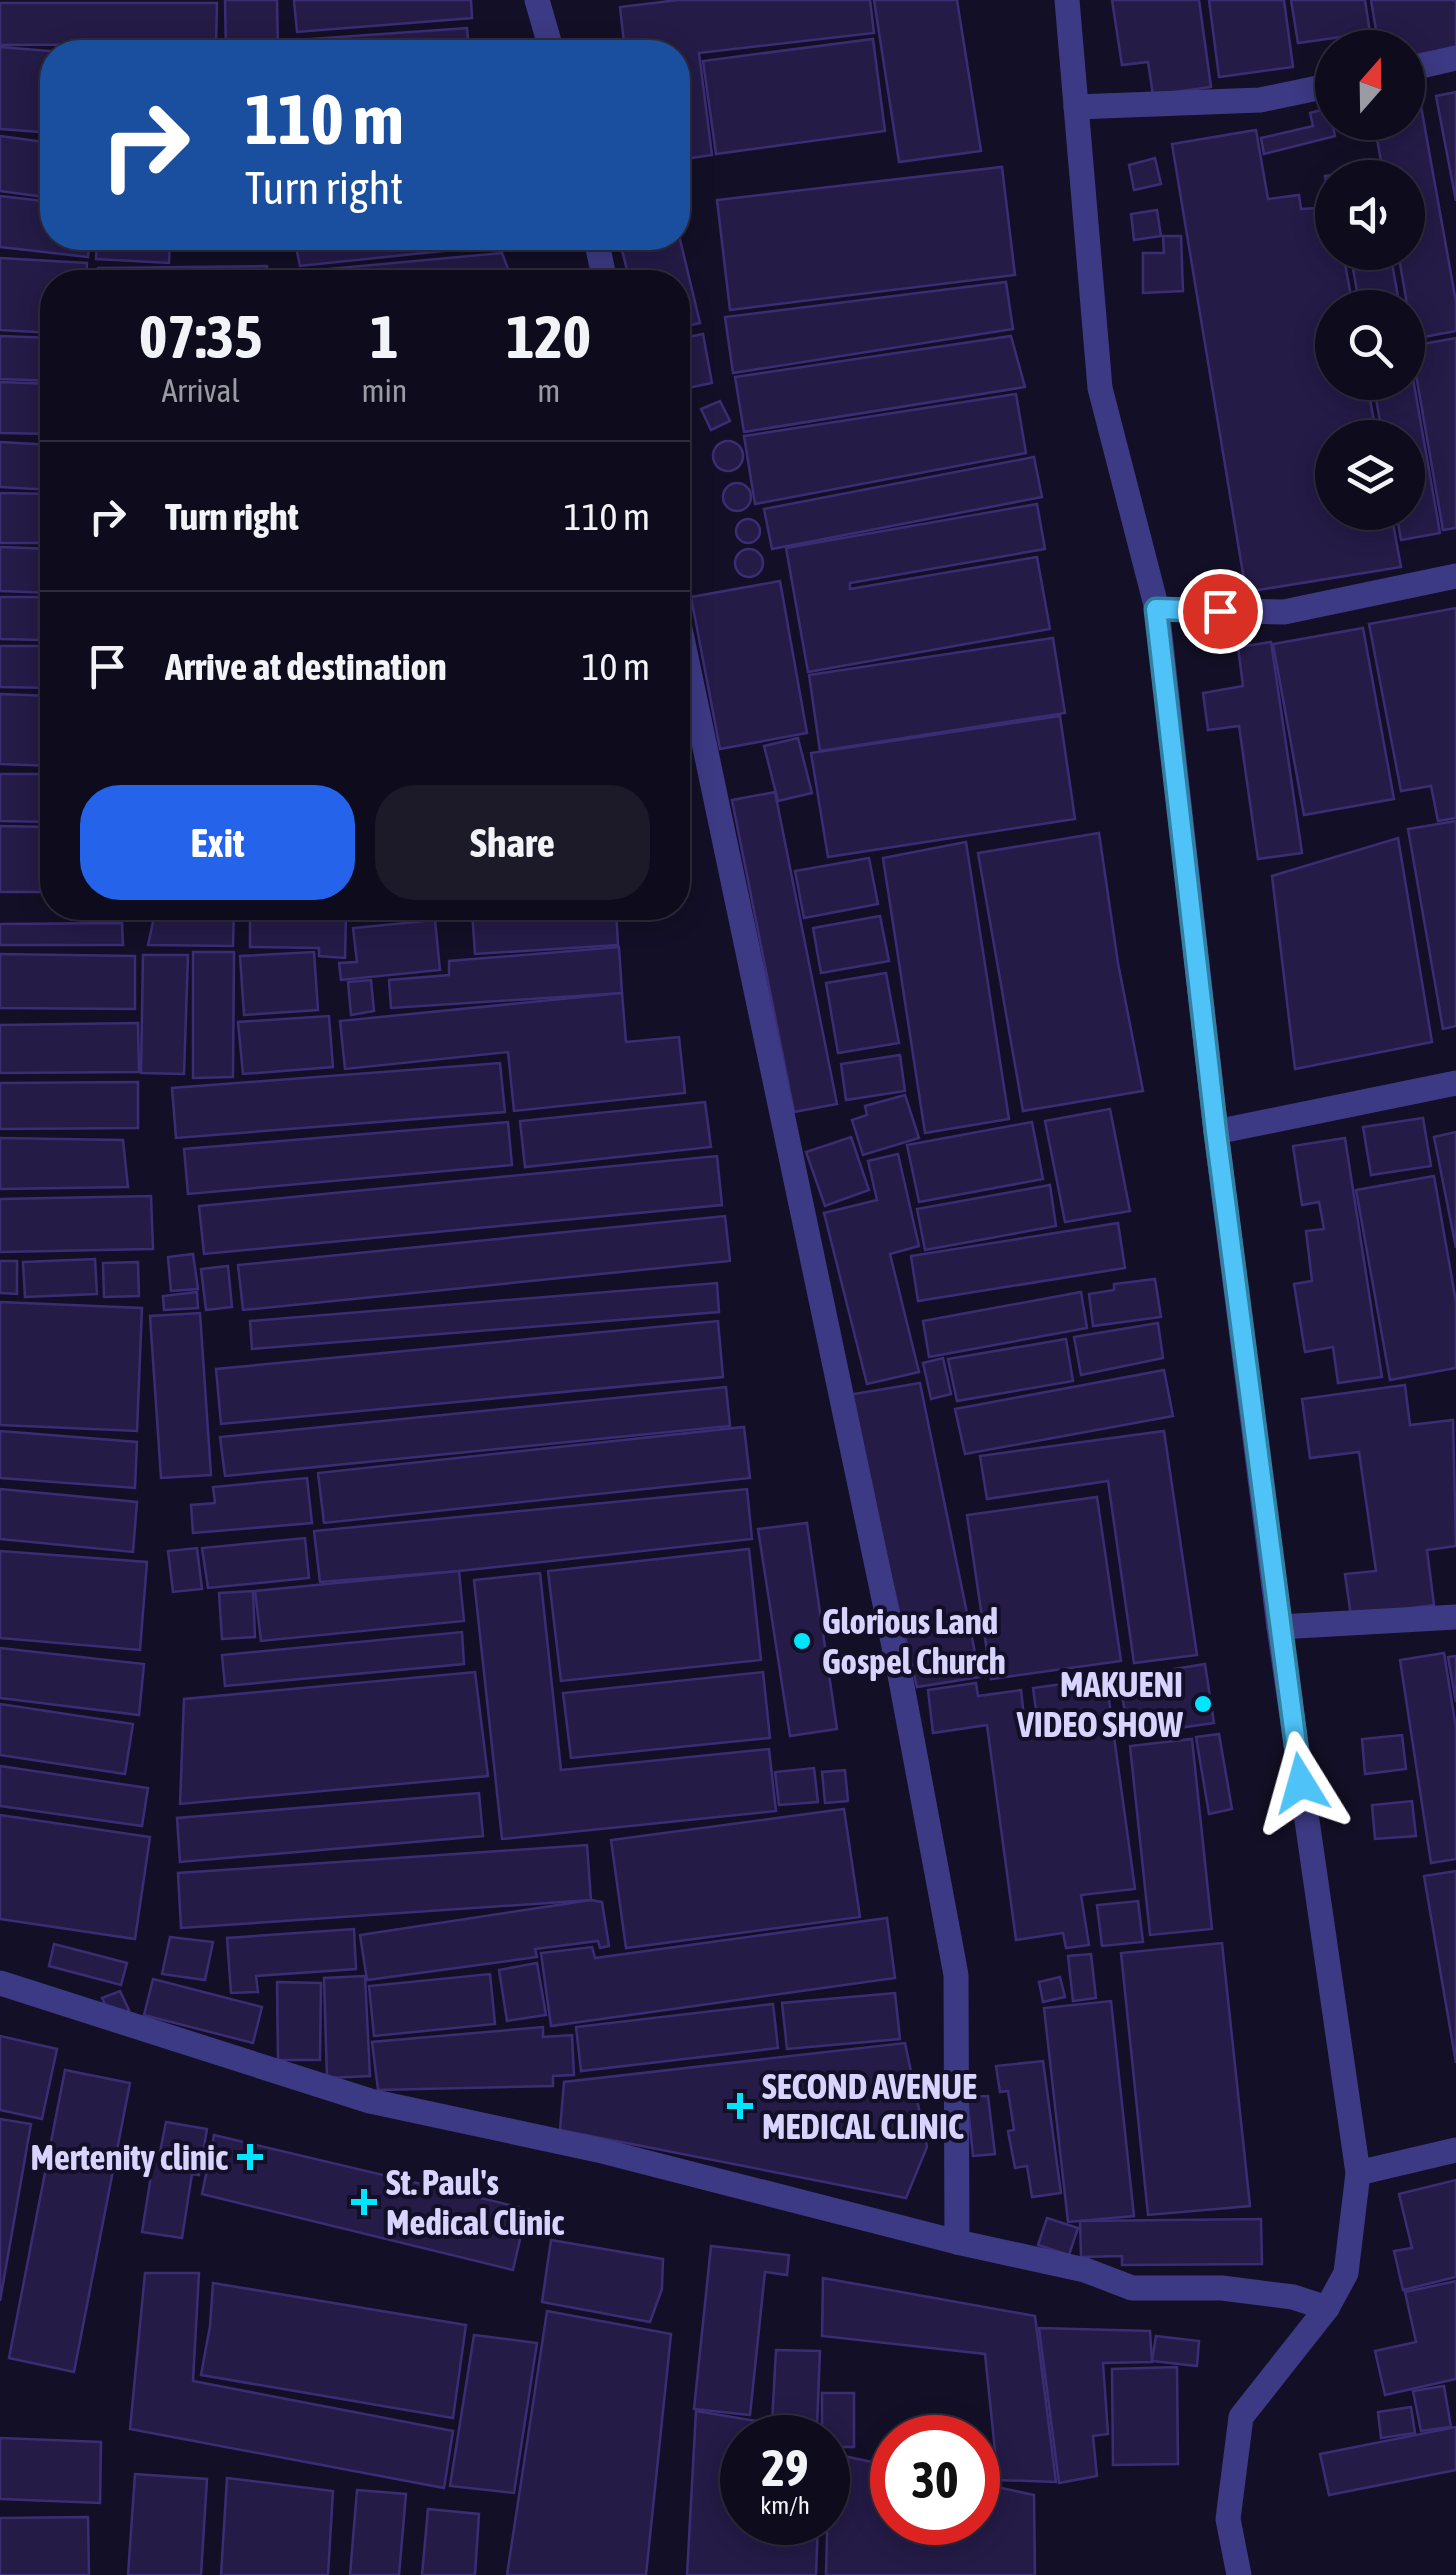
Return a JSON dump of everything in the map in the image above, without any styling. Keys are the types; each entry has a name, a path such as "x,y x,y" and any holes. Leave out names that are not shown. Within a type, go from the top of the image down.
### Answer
{"street":[{"path":"537,0 549,40"},
{"path":"1067,0 1100,388 1156,609 1216,1132 1279,1627 1358,2173 1346,2274 1327,2308 1242,2417 1228,2520 1239,2575"},
{"path":"1425,64 1456,58"},
{"path":"1076,107 1260,100 1315,88"},
{"path":"1156,609 1284,612 1456,576"},
{"path":"690,676 900,1675 956,1976 958,2242"},
{"path":"1216,1132 1456,1083"},
{"path":"1279,1627 1456,1617"},
{"path":"0,1983 370,2101 598,2150 958,2242 1086,2270 1132,2288 1222,2288 1293,2297 1327,2308"},
{"path":"1358,2173 1456,2150"}],"building":[{"path":"225,0 277,0 278,40 226,40"},
{"path":"294,0 471,0 472,18 297,32"},
{"path":"678,0 870,0 874,33 699,53 712,155 690,158 690,40 624,40 620,7"},
{"path":"874,0 957,0 981,151 899,162"},
{"path":"1112,0 1199,0 1211,87 1153,95 1148,62 1122,65"},
{"path":"1209,0 1284,0 1293,67 1219,77"},
{"path":"1291,0 1365,0 1370,30 1315,30 1315,41 1298,43"},
{"path":"1371,0 1456,0 1456,48 1425,53 1425,30 1376,30"},
{"path":"0,3 217,3 216,40 40,40 40,45 0,45"},
{"path":"467,28 468,40 297,40"},
{"path":"873,39 885,131 716,154 703,61"},
{"path":"0,47 40,50 40,132 0,129"},
{"path":"1456,92 1456,201 1436,96"},
{"path":"1315,112 1315,140 1319,140 1264,154 1261,138 1313,126 1310,113"},
{"path":"1425,129 1456,302 1456,331 1425,337 1425,290 1405,290 1401,270 1425,270 1425,160 1381,160 1377,140 1425,140"},
{"path":"1256,130 1268,199 1299,195 1301,209 1315,208 1315,270 1346,270 1350,290 1315,290 1315,400 1370,400 1374,420 1315,420 1315,530 1394,530 1401,567 1246,592 1172,144"},
{"path":"0,136 40,141 40,196 0,191"},
{"path":"1155,158 1161,184 1134,190 1129,165"},
{"path":"1002,167 1015,275 730,310 717,200"},
{"path":"0,196 40,201 40,250 89,250 88,257 0,247"},
{"path":"1157,210 1161,236 1134,240 1131,214"},
{"path":"1163,236 1181,236 1183,291 1143,293 1143,253 1164,253"},
{"path":"96,250 170,250 169,263 96,259"},
{"path":"297,250 452,250 300,266"},
{"path":"622,250 683,250 687,270 627,270"},
{"path":"502,253 508,270 317,270"},
{"path":"0,258 87,263 87,270 40,270 40,332 0,330"},
{"path":"267,266 267,270 98,270"},
{"path":"1353,270 1393,270 1397,290 1357,290"},
{"path":"690,281 700,323 690,325"},
{"path":"1006,282 1013,329 733,373 725,317"},
{"path":"703,334 712,383 690,388 690,337"},
{"path":"0,336 40,338 40,381 0,379"},
{"path":"1011,336 1025,387 744,432 735,377"},
{"path":"1456,338 1456,528 1443,530 1420,400 1425,400 1425,344"},
{"path":"0,382 40,384 40,434 0,433"},
{"path":"1016,394 1026,453 755,504 744,436"},
{"path":"1376,400 1417,400 1420,420 1380,420"},
{"path":"720,401 730,421 711,430 701,409"},
{"path":"728,441 742,450 743,456 734,470 728,471 714,462 713,456 722,442"},
{"path":"0,442 40,444 40,489 0,487"},
{"path":"1425,447 1440,533 1401,540 1399,530 1425,530"},
{"path":"1034,457 1042,497 772,549 764,509"},
{"path":"737,483 747,487 751,497 747,507 737,511 727,507 723,497 727,487"},
{"path":"0,493 40,494 40,543 0,543"},
{"path":"1037,504 1045,549 850,583 850,589 1037,557 1050,629 808,672 786,548"},
{"path":"748,519 760,531 748,543 736,531"},
{"path":"0,547 40,549 40,593 0,591"},
{"path":"749,549 759,553 763,563 759,573 749,577 739,573 735,563 739,553"},
{"path":"780,581 807,733 720,749 691,597"},
{"path":"0,597 39,597 39,640 0,639"},
{"path":"1456,608 1456,818 1438,821 1431,786 1401,791 1369,624"},
{"path":"1363,628 1394,799 1304,815 1273,644"},
{"path":"1053,638 1065,713 820,751 809,675"},
{"path":"1271,642 1302,853 1258,859 1239,726 1208,730 1203,693 1243,686 1238,647"},
{"path":"0,646 40,646 40,688 0,687"},
{"path":"0,694 40,696 40,766 0,764"},
{"path":"1060,716 1075,819 828,857 811,753"},
{"path":"798,738 812,793 778,801 764,746"},
{"path":"0,774 40,774 40,822 0,821"},
{"path":"775,792 837,1104 794,1112 732,800"},
{"path":"1456,821 1456,1026 1443,1029 1408,829"},
{"path":"0,826 40,827 40,892 0,892"},
{"path":"1099,833 1118,963 1143,1091 1023,1111 978,853"},
{"path":"1398,838 1432,1042 1295,1069 1272,876"},
{"path":"966,842 1009,1119 925,1133 883,858"},
{"path":"869,858 878,904 804,918 795,871"},
{"path":"880,916 889,961 821,973 813,928"},
{"path":"153,920 234,920 233,946 148,945"},
{"path":"250,920 346,920 345,958 319,956 319,948 250,947"},
{"path":"435,920 440,970 341,980 339,963 357,962 353,928"},
{"path":"473,920 617,920 618,945 475,954"},
{"path":"122,923 123,945 0,945 0,924"},
{"path":"619,947 622,993 391,1008 389,980 449,975 449,961"},
{"path":"193,952 234,952 233,1077 193,1078"},
{"path":"314,952 318,1010 244,1015 240,956"},
{"path":"0,954 135,956 135,1009 0,1008"},
{"path":"143,955 188,955 184,1074 141,1073"},
{"path":"886,973 899,1043 838,1053 826,983"},
{"path":"371,980 374,1011 351,1015 348,982"},
{"path":"622,993 626,1042 679,1037 685,1093 514,1111 508,1052 345,1069 340,1021"},
{"path":"329,1016 333,1067 243,1074 238,1022"},
{"path":"138,1023 139,1072 0,1073 0,1025"},
{"path":"900,1055 905,1091 846,1100 841,1064"},
{"path":"500,1063 505,1112 176,1138 172,1088"},
{"path":"138,1082 138,1128 0,1129 0,1083"},
{"path":"905,1095 919,1138 863,1155 852,1120 867,1115 865,1106"},
{"path":"705,1102 711,1147 525,1167 520,1121"},
{"path":"1110,1109 1130,1211 1065,1222 1045,1121"},
{"path":"1423,1118 1431,1166 1371,1175 1363,1127"},
{"path":"508,1122 512,1165 188,1194 184,1149"},
{"path":"1032,1122 1043,1179 919,1202 907,1145"},
{"path":"1456,1132 1456,1248 1434,1137"},
{"path":"851,1137 869,1190 825,1206 806,1152"},
{"path":"0,1138 123,1140 128,1187 0,1189"},
{"path":"1345,1138 1382,1377 1338,1383 1333,1347 1305,1352 1294,1284 1312,1281 1306,1231 1324,1229 1319,1202 1302,1205 1293,1146"},
{"path":"898,1154 919,1246 890,1254 919,1372 867,1384 824,1213 877,1200 868,1161"},
{"path":"717,1156 722,1205 204,1254 199,1206"},
{"path":"1434,1176 1456,1302 1456,1368 1390,1380 1356,1190"},
{"path":"1050,1185 1056,1226 925,1250 917,1209"},
{"path":"151,1196 153,1249 0,1252 0,1199"},
{"path":"725,1216 730,1261 243,1310 238,1265"},
{"path":"1118,1223 1125,1268 918,1301 911,1256"},
{"path":"193,1254 198,1289 171,1291 168,1257"},
{"path":"95,1259 97,1294 25,1297 23,1262"},
{"path":"0,1261 17,1261 17,1294 0,1293"},
{"path":"138,1262 139,1296 104,1297 103,1263"},
{"path":"228,1266 232,1307 206,1310 201,1269"},
{"path":"1155,1279 1161,1317 1093,1326 1089,1294 1114,1290 1114,1284"},
{"path":"717,1283 719,1312 252,1349 250,1321"},
{"path":"197,1292 198,1308 164,1310 163,1296"},
{"path":"1081,1292 1087,1328 929,1357 923,1321"},
{"path":"0,1302 142,1308 137,1431 0,1425"},
{"path":"200,1313 211,1475 161,1478 150,1316"},
{"path":"718,1321 723,1377 221,1424 216,1369"},
{"path":"1158,1323 1163,1358 1081,1375 1074,1337"},
{"path":"1066,1339 1073,1381 957,1401 948,1359"},
{"path":"943,1358 951,1394 931,1399 923,1363"},
{"path":"1164,1370 1173,1416 965,1454 955,1409"},
{"path":"920,1383 980,1677 917,1687 848,1395"},
{"path":"1405,1385 1410,1425 1453,1420 1456,1546 1427,1550 1434,1605 1351,1616 1345,1574 1376,1571 1359,1452 1310,1458 1302,1399"},
{"path":"726,1387 730,1426 225,1476 220,1437"},
{"path":"744,1427 750,1478 324,1523 318,1473"},
{"path":"0,1431 137,1442 135,1488 0,1478"},
{"path":"1164,1431 1197,1655 1134,1663 1108,1481 987,1499 980,1456"},
{"path":"307,1478 312,1523 193,1533 191,1505 215,1503 213,1487"},
{"path":"0,1489 137,1502 133,1552 0,1539"},
{"path":"747,1489 752,1539 320,1582 314,1531"},
{"path":"1097,1497 1121,1661 991,1679 967,1515"},
{"path":"807,1523 837,1729 790,1736 758,1529"},
{"path":"305,1538 309,1578 208,1588 202,1548"},
{"path":"197,1548 202,1589 173,1592 168,1551"},
{"path":"749,1549 761,1660 561,1681 548,1571"},
{"path":"0,1551 147,1562 140,1650 0,1638"},
{"path":"459,1571 464,1621 261,1641 255,1591"},
{"path":"540,1573 561,1770 769,1749 776,1811 502,1839 474,1580"},
{"path":"253,1591 255,1637 222,1639 219,1593"},
{"path":"462,1632 464,1664 225,1686 222,1655"},
{"path":"0,1648 144,1664 139,1715 0,1698"},
{"path":"1444,1653 1456,1728 1456,1859 1431,1863 1400,1660"},
{"path":"1456,1656 1456,1702 1448,1657"},
{"path":"1205,1664 1214,1723 1129,1735 1119,1678"},
{"path":"475,1672 488,1776 180,1804 184,1699"},
{"path":"763,1672 770,1738 571,1758 563,1693"},
{"path":"1106,1678 1135,1889 1081,1895 1089,1945 1066,1948 1063,1933 1016,1940 987,1725 933,1733 928,1690 976,1683 978,1696 1021,1690 1025,1727 1038,1725 1033,1688"},
{"path":"0,1704 133,1724 125,1774 0,1755"},
{"path":"1219,1734 1232,1809 1209,1814 1196,1737"},
{"path":"1402,1735 1406,1769 1365,1774 1362,1739"},
{"path":"1192,1739 1212,1929 1150,1935 1130,1746"},
{"path":"0,1766 148,1788 142,1826 0,1806"},
{"path":"814,1768 818,1802 779,1805 775,1772"},
{"path":"845,1770 848,1801 825,1803 822,1772"},
{"path":"479,1793 483,1836 180,1862 177,1818"},
{"path":"1412,1801 1416,1836 1375,1839 1372,1805"},
{"path":"844,1809 860,1917 626,1948 611,1840"},
{"path":"0,1815 150,1837 135,1939 0,1919"},
{"path":"587,1845 591,1900 181,1928 178,1873"},
{"path":"1456,1871 1456,2063 1424,1876"},
{"path":"591,1900 602,1902 609,1946 600,1948 598,1941 535,1949 537,1957 367,1980 360,1935"},
{"path":"1138,1901 1143,1942 1102,1946 1097,1905"},
{"path":"887,1918 895,1978 551,2026 541,1953 592,1947 595,1958"},
{"path":"354,1929 356,1969 256,1976 258,1992 231,1993 227,1938"},
{"path":"170,1937 213,1942 205,1980 162,1974"},
{"path":"1222,1943 1250,2206 1148,2215 1121,1953"},
{"path":"54,1944 127,1963 121,1985 49,1966"},
{"path":"1091,1954 1096,1998 1073,2001 1068,1956"},
{"path":"537,1963 546,2015 507,2021 499,1970"},
{"path":"490,1974 495,2024 374,2036 369,1986"},
{"path":"365,1976 370,2076 327,2078 324,1978"},
{"path":"1060,1977 1065,1997 1043,2002 1039,1982"},
{"path":"153,1979 262,2007 253,2043 144,2015"},
{"path":"277,1982 321,1983 320,2060 278,2060"},
{"path":"120,1991 129,2010 111,2017 102,1998"},
{"path":"895,1993 900,2039 787,2049 782,2003"},
{"path":"1111,2001 1134,2216 1068,2222 1044,2008"},
{"path":"773,2004 778,2048 581,2071 576,2027"},
{"path":"543,2027 543,2037 572,2035 574,2075 553,2076 553,2086 378,2090 372,2042"},
{"path":"0,2036 57,2049 42,2119 0,2110"},
{"name":"SECOND AVENUE MEDICAL CLINIC","path":"905,2043 927,2147 906,2198 560,2130 564,2082"},
{"path":"1043,2061 1061,2193 1032,2197 1027,2166 1015,2168 1008,2131 1014,2130 1008,2091 1000,2092 996,2066"},
{"path":"65,2070 130,2083 74,2372 9,2358"},
{"path":"988,2096 995,2154 973,2156 967,2097"},
{"path":"0,2119 31,2124 0,2301"},
{"path":"166,2122 207,2129 199,2175 192,2174 182,2238 142,2232 155,2151 160,2152"},
{"name":"St. Paul's Medical Clinic","path":"214,2135 527,2209 513,2270 202,2194"},
{"path":"1456,2180 1456,2277 1403,2290 1394,2251 1412,2248 1399,2194"},
{"path":"1047,2218 1078,2228 1069,2255 1038,2245"},
{"path":"1261,2219 1262,2264 1122,2265 1122,2256 1081,2257 1080,2221"},
{"path":"551,2240 663,2259 662,2289 650,2322 542,2302"},
{"path":"711,2246 789,2255 787,2275 765,2272 750,2415 694,2409"},
{"path":"145,2273 199,2273 193,2381 453,2431 444,2488 130,2429"},
{"path":"823,2278 1035,2316 1056,2482 1000,2480 1000,2415 991,2415 985,2354 822,2336"},
{"path":"1456,2281 1456,2379 1385,2395 1375,2351 1416,2342 1405,2292"},
{"path":"213,2283 466,2325 453,2418 201,2375"},
{"path":"547,2311 671,2334 646,2575 507,2575"},
{"path":"1039,2328 1150,2331 1152,2362 1103,2363 1108,2434 1093,2436 1097,2476 1059,2483"},
{"path":"474,2335 537,2343 514,2493 450,2486"},
{"path":"1156,2336 1199,2341 1197,2366 1152,2361"},
{"path":"776,2350 820,2351 818,2415 772,2415"},
{"path":"1177,2367 1178,2464 1113,2465 1112,2369"},
{"path":"1444,2386 1451,2427 1421,2431 1413,2391"},
{"path":"822,2393 854,2393 854,2447 850,2447 850,2415 822,2415"},
{"path":"1411,2407 1415,2433 1381,2438 1378,2412"},
{"path":"696,2411 720,2415 720,2545 817,2545 816,2575 687,2575"},
{"path":"1456,2427 1456,2470 1329,2495 1320,2454"},
{"path":"0,2438 101,2442 100,2503 0,2499"},
{"path":"850,2457 870,2461 870,2545 1000,2545 1000,2488 1034,2495 1035,2575 826,2575 827,2545 850,2545"},
{"path":"135,2474 207,2479 201,2575 128,2575"},
{"path":"227,2478 333,2491 328,2575 221,2575"},
{"path":"357,2490 406,2494 399,2575 350,2575"},
{"path":"428,2509 479,2514 475,2575 422,2575"},
{"path":"88,2517 89,2575 0,2575 0,2518"}],"place":[{"name":"Glorious Land Gospel Church","path":"802,1641"},
{"name":"MAKUENI VIDEO SHOW","path":"1203,1704"},
{"name":"SECOND AVENUE MEDICAL CLINIC","path":"740,2106"},
{"name":"Mertenity clinic","path":"250,2157"},
{"name":"St. Paul's Medical Clinic","path":"364,2202"}],"route":[{"path":"1220,611 1156,609 1216,1132 1301,1783"}]}
